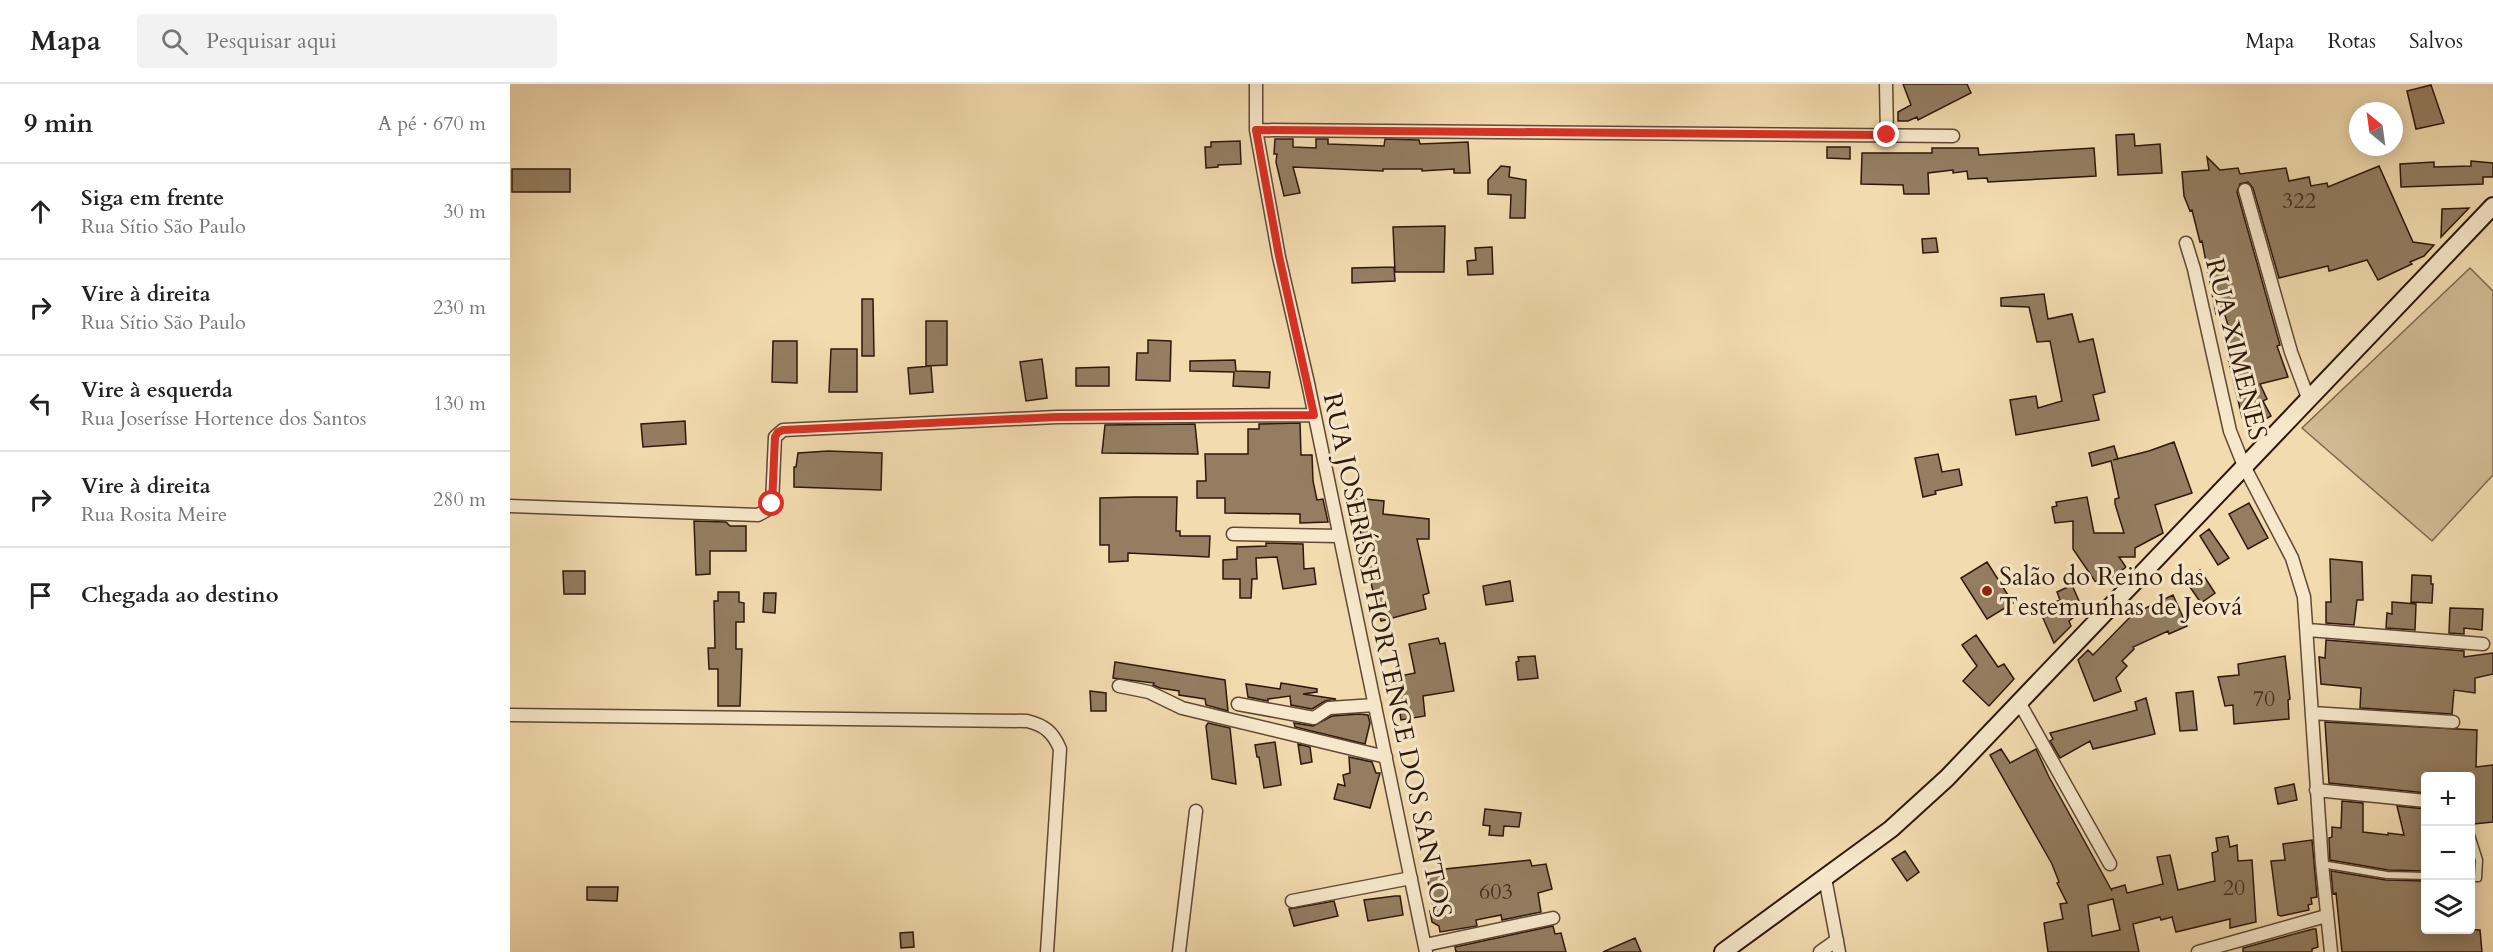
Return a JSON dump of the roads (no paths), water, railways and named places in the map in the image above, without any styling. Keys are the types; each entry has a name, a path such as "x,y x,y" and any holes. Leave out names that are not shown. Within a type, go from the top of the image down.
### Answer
{"main road":[{"path":"1723,952 1908,815 2493,206"}],"street":[{"name":"RUA JOSERÍSSE HORTENCE DOS SANTOS","path":"1256,84 1256,130 1279,256 1426,949"},
{"path":"1886,84 1887,135"},
{"path":"1256,130 1953,136"},
{"path":"2245,190 2291,351 2308,398"},
{"name":"RUA XIMENES","path":"2186,243 2194,269 2227,419 2244,466 2299,574 2308,630 2316,790 2331,952"},
{"path":"510,506 758,515 769,509 772,504 775,437 783,430 1057,417 1314,415"},
{"path":"1233,534 1338,536"},
{"path":"2308,630 2482,644"},
{"path":"1119,686 1149,692 1182,708 1386,756"},
{"path":"2019,702 2110,864"},
{"path":"1238,705 1314,718 1329,708 1375,705"},
{"path":"2312,714 2453,722"},
{"path":"510,715 1027,721 1039,724 1050,730 1060,749 1047,952"},
{"path":"2316,790 2421,800"},
{"path":"1179,952 1196,811"},
{"path":"1292,901 1411,878"},
{"path":"1820,952 1838,946 1825,878"},
{"path":"2198,952 2326,916"},
{"path":"1426,949 1553,918"}],"lane":[{"path":"2475,848 2479,860 2478,878 2475,878"},
{"path":"2322,864 2387,875 2421,876"}],"place":[{"name":"Salão do Reino das Testemunhas de Jeová","path":"1987,591"}]}
